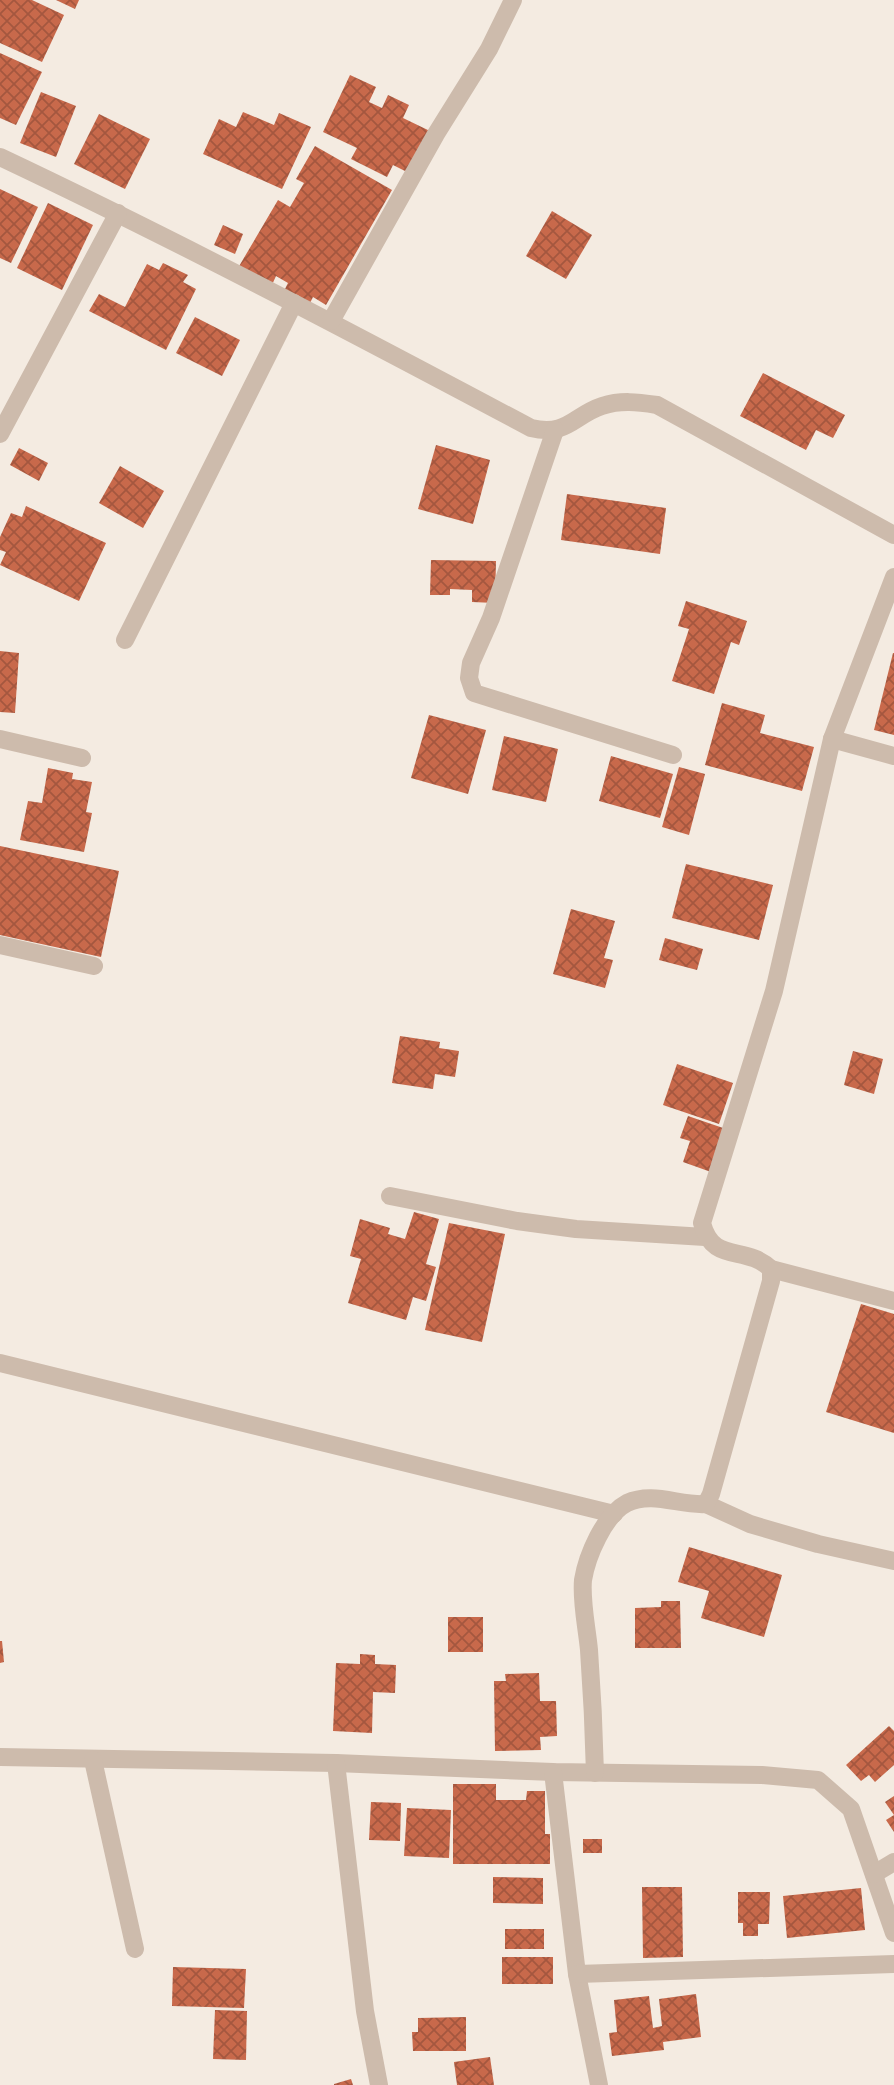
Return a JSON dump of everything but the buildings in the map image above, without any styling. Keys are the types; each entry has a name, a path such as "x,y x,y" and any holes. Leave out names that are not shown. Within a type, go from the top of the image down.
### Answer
{"street":[{"path":"331,321 436,134 489,49 513,0"},
{"path":"0,157 118,213 331,321 531,428 555,430 600,407 629,401 657,405 894,535"},
{"path":"0,434 118,213"},
{"path":"125,640 294,303"},
{"path":"555,430 491,618 471,663 469,678 474,693 673,755"},
{"path":"894,578 832,739 774,991 702,1223 705,1237 716,1248 760,1259 771,1269 894,1301"},
{"path":"0,738 82,758"},
{"path":"832,739 894,756"},
{"path":"0,946 94,966"},
{"path":"390,1196 517,1221 576,1229 705,1237"},
{"path":"706,1504 771,1281 771,1269"},
{"path":"0,1363 614,1514"},
{"path":"595,1773 593,1694 583,1583 597,1537 625,1504 638,1499 657,1498 695,1505 706,1504 750,1524 818,1544 894,1561"},
{"path":"0,1757 336,1763 553,1772 762,1775 818,1780 851,1809 894,1933"},
{"path":"93,1760 135,1949"},
{"path":"336,1763 365,2011 379,2085"},
{"path":"553,1772 577,1974 599,2085"},
{"path":"874,1874 894,1862"},
{"path":"577,1974 894,1964"}]}
